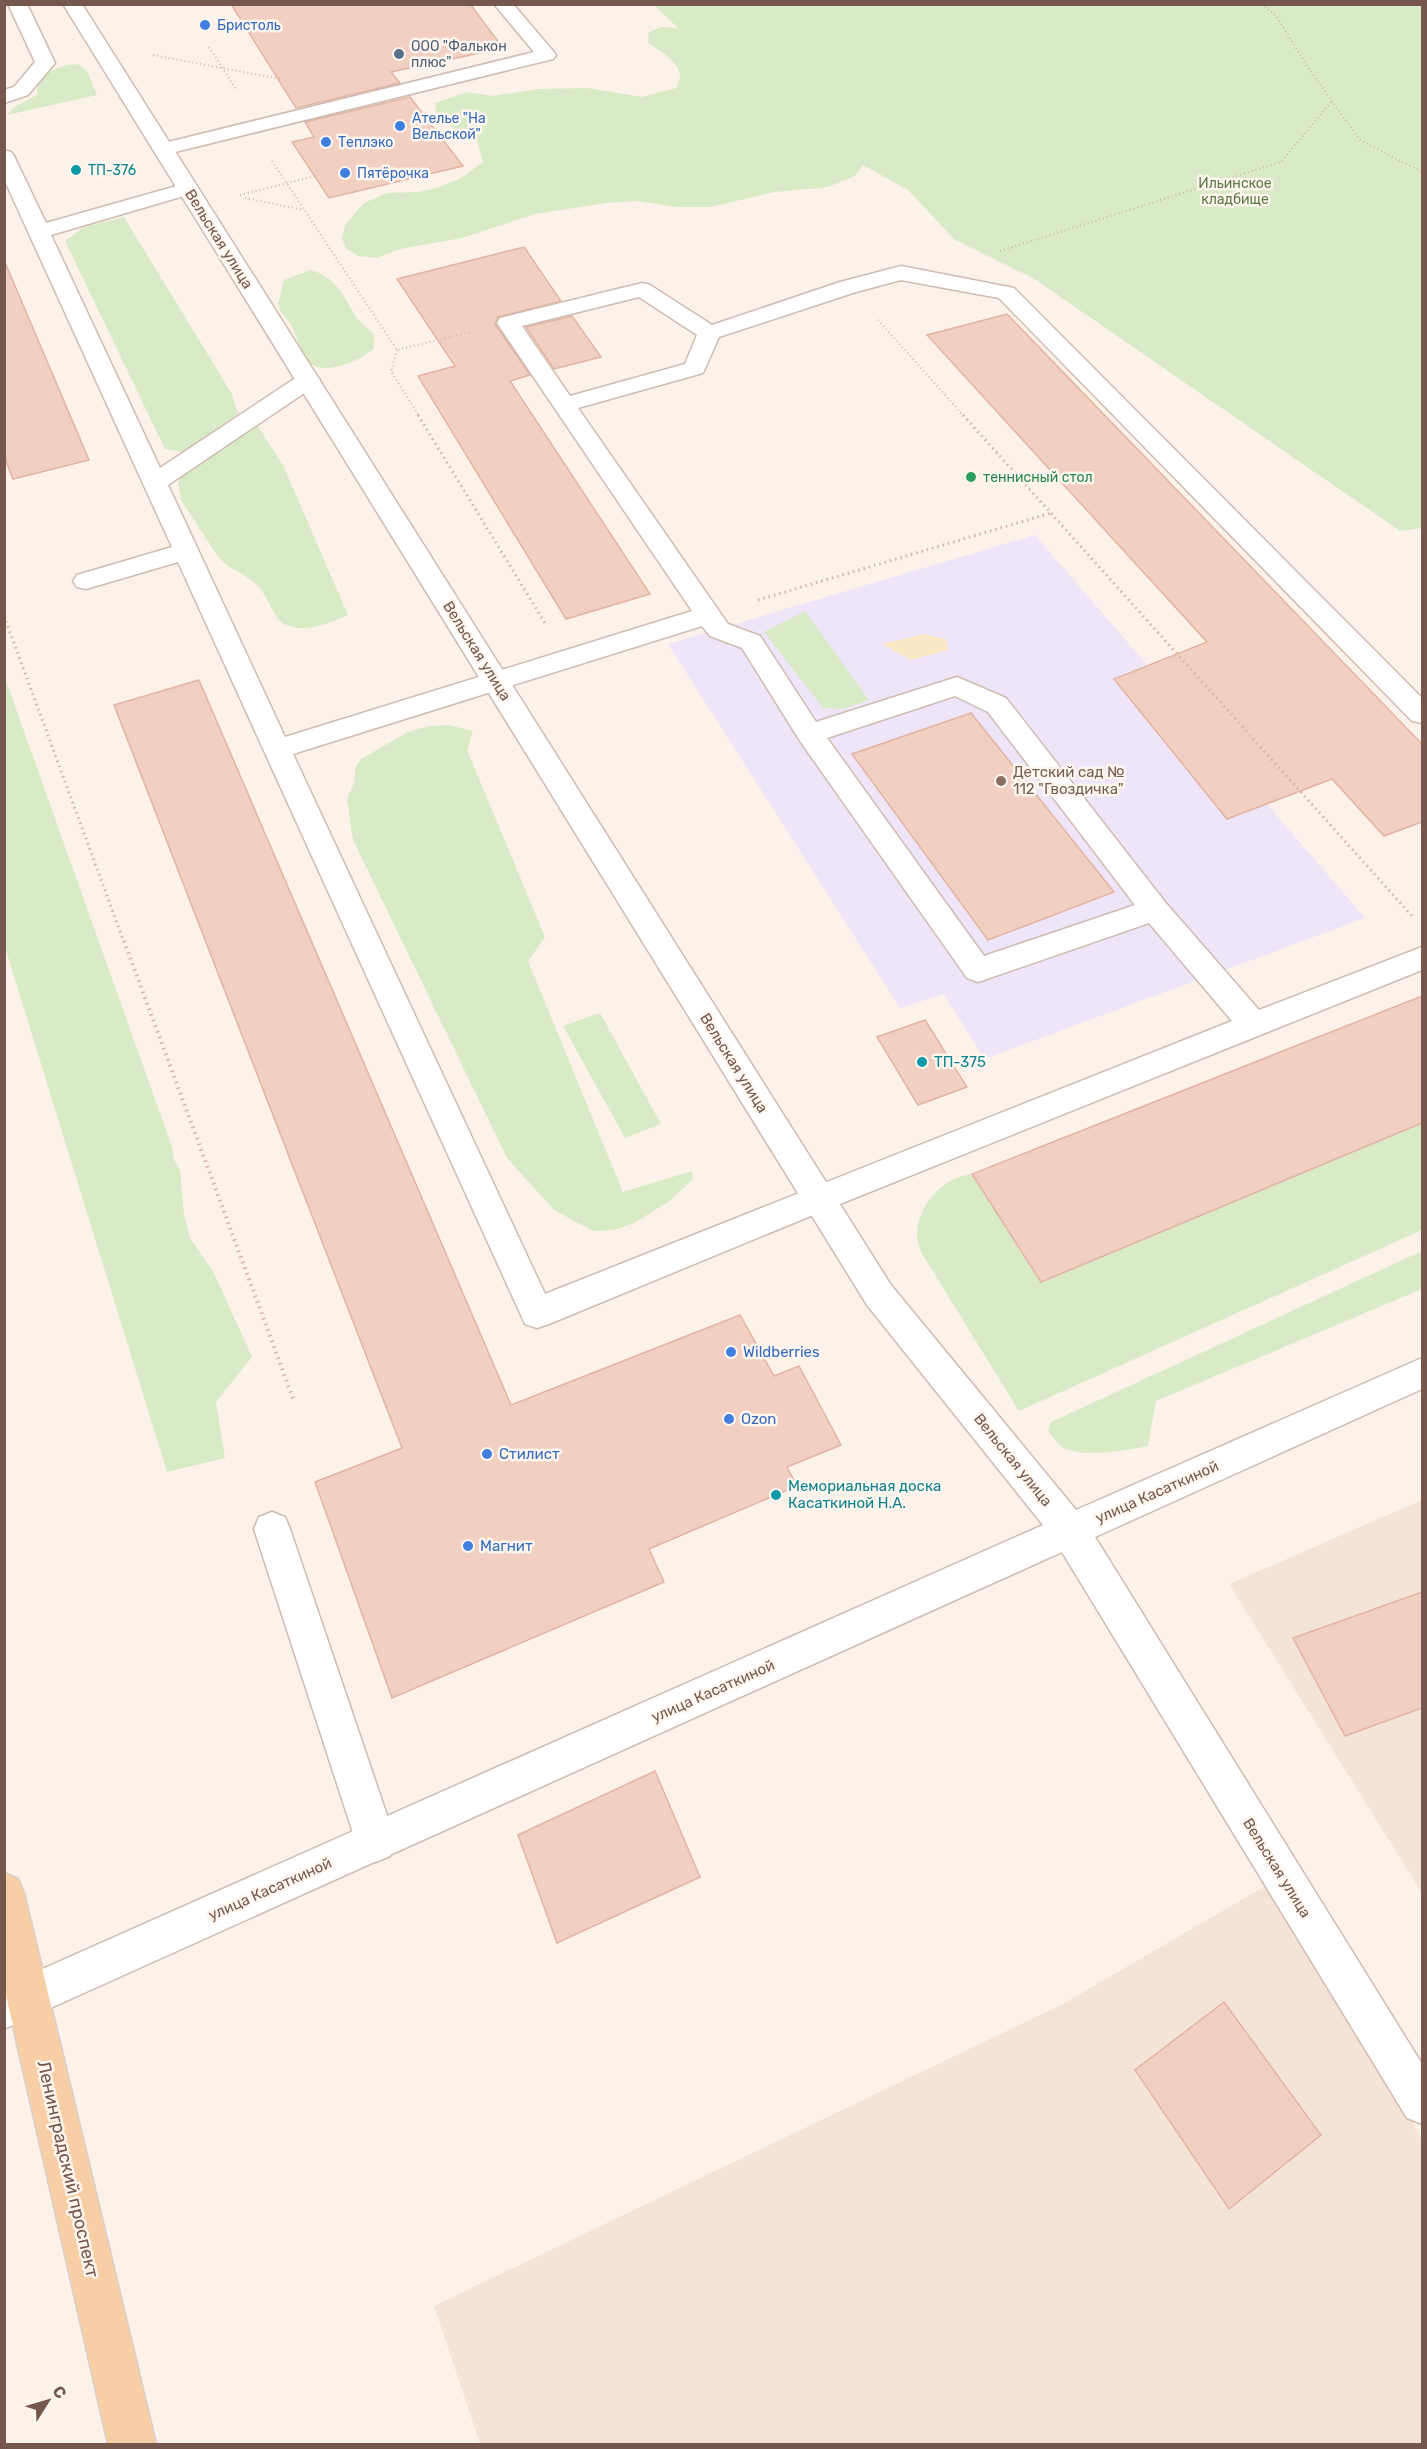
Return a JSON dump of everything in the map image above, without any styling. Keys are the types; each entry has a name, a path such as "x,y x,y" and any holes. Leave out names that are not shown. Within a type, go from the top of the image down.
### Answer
{"main road":[{"name":"Ленинградский проспект","path":"4,1893 16,2003 132,2445"}],"street":[{"path":"4,97 21,91 45,63 16,4"},
{"name":"Вельская улица","path":"72,4 879,1295 1070,1531 1422,2103"},
{"path":"163,149 546,55 503,4"},
{"path":"4,156 537,1313 1422,958"},
{"path":"39,232 188,189"},
{"path":"564,405 695,368 709,333 848,287 901,273 1006,293 1422,714"},
{"path":"709,333 642,290 507,323 719,630 751,642 810,734 978,970 1155,910"},
{"path":"154,483 308,380"},
{"path":"86,580 186,551"},
{"path":"276,749 708,615"},
{"path":"810,734 957,686 998,705 1155,910 1254,1025"},
{"name":"улица Касаткиной","path":"16,2003 1422,1373"},
{"path":"272,1529 376,1842"}],"path":[{"path":"1262,4 1277,17 1360,140 1422,172"},
{"path":"209,47 237,89 226,92"},
{"path":"152,55 328,88 342,105"},
{"path":"998,252 1281,162 1332,101"},
{"path":"250,128 397,350 391,371 567,659"},
{"path":"286,182 315,176"},
{"path":"235,196 304,210"},
{"path":"848,287 1415,919"},
{"path":"397,350 507,323"},
{"path":"708,615 1051,513"},
{"path":"4,616 294,1401"}],"shaded area":[{"name":"Детский сад № 112 \"Гвоздичка\"","path":"1035,535 1365,918 984,1059 944,994 900,1008 668,644"},
{"path":"1422,1500 1422,1893 1229,1584"},
{"path":"1267,1885 1422,2139 1422,2444 480,2444 434,2306 1063,2004"}],"green space":[{"name":"Ильинское кладбище","path":"654,5 1422,5 1422,528 1400,531 1033,278 955,240 908,190 863,165 855,176 828,187 775,192 710,207 677,207 637,201 606,203 535,214 462,238 400,249 377,258 358,256 346,248 342,239 345,225 364,203 387,193 418,192 437,188 461,178 483,162 477,140 455,130 435,111 436,103 467,92 493,96 538,89 587,88 642,97 676,88 680,74 677,67 667,56 648,43 649,32 661,27 678,28"},
{"path":"78,64 87,71 97,95 7,115 14,107 37,95 38,76 66,65"},
{"path":"124,217 232,394 238,414 183,452 165,449 65,241 84,227"},
{"path":"310,270 326,277 338,288 358,319 374,334 374,348 368,353 340,366 330,368 312,365 306,359 293,329 278,305 284,280"},
{"path":"255,422 283,465 348,615 323,625 306,628 297,628 281,622 258,586 219,558 181,500 178,482 184,473"},
{"path":"805,611 869,700 844,709 823,708 764,632"},
{"path":"4,675 172,1147 174,1160 180,1170 184,1215 190,1238 213,1271 252,1357 216,1402 225,1458 167,1472 5,947"},
{"path":"448,725 473,731 467,750 545,937 528,961 623,1192 692,1171 693,1179 671,1200 634,1223 615,1230 593,1231 554,1210 507,1158 353,840 347,799 354,783 356,766 361,759 408,732 430,726"},
{"path":"600,1013 661,1124 625,1138 563,1026"},
{"path":"1422,1123 1422,1230 1019,1411 921,1252 918,1240 922,1212 934,1194 951,1180 972,1174 1041,1282"},
{"path":"1422,1251 1422,1289 1156,1401 1148,1446 1094,1453 1072,1451 1062,1447 1048,1431 1051,1422"}],"sand":[{"path":"924,634 946,639 948,650 911,660 882,644"}],"building":[{"path":"231,4 470,4 503,48 391,72 400,83 296,108"},
{"path":"410,97 463,166 329,198 292,142 314,137 305,122"},
{"path":"524,247 561,301 498,317 495,324 530,375 510,381 650,594 566,619 418,376 455,366 397,279"},
{"path":"4,260 89,460 13,479 4,456"},
{"path":"1007,314 1422,744 1422,822 1384,836 1332,779 1227,819 1114,679 1207,642 927,335"},
{"path":"572,316 601,357 554,369 526,327"},
{"path":"199,680 511,1405 740,1315 774,1376 799,1366 841,1445 787,1467 797,1486 649,1549 664,1582 392,1698 315,1482 402,1448 114,705"},
{"path":"971,713 1114,892 988,940 852,754"},
{"path":"1422,996 1422,1123 1041,1282 972,1174"},
{"name":"ТП-375","path":"925,1020 967,1087 918,1105 877,1037"},
{"path":"1422,1592 1422,1708 1345,1736 1293,1638"},
{"path":"655,1771 700,1877 557,1943 518,1835"},
{"path":"1224,2002 1321,2135 1229,2209 1135,2070"}],"place":[{"name":"Бристоль","path":"205,25"},
{"name":"ООО \"Фалькон плюс\"","path":"399,54"},
{"name":"Ателье \"На Вельской\"","path":"400,126"},
{"name":"Теплэко","path":"326,142"},
{"name":"ТП-376","path":"76,170"},
{"name":"Пятёрочка","path":"345,173"},
{"name":"теннисный стол","path":"971,477"},
{"name":"Детский сад № 112 \"Гвоздичка\"","path":"1001,781"},
{"name":"ТП-375","path":"922,1062"},
{"name":"Wildberries","path":"731,1352"},
{"name":"Ozon","path":"729,1419"},
{"name":"Стилист","path":"487,1454"},
{"name":"Мемориальная доска Касаткиной Н.А.","path":"776,1495"},
{"name":"Магнит","path":"468,1546"}]}
